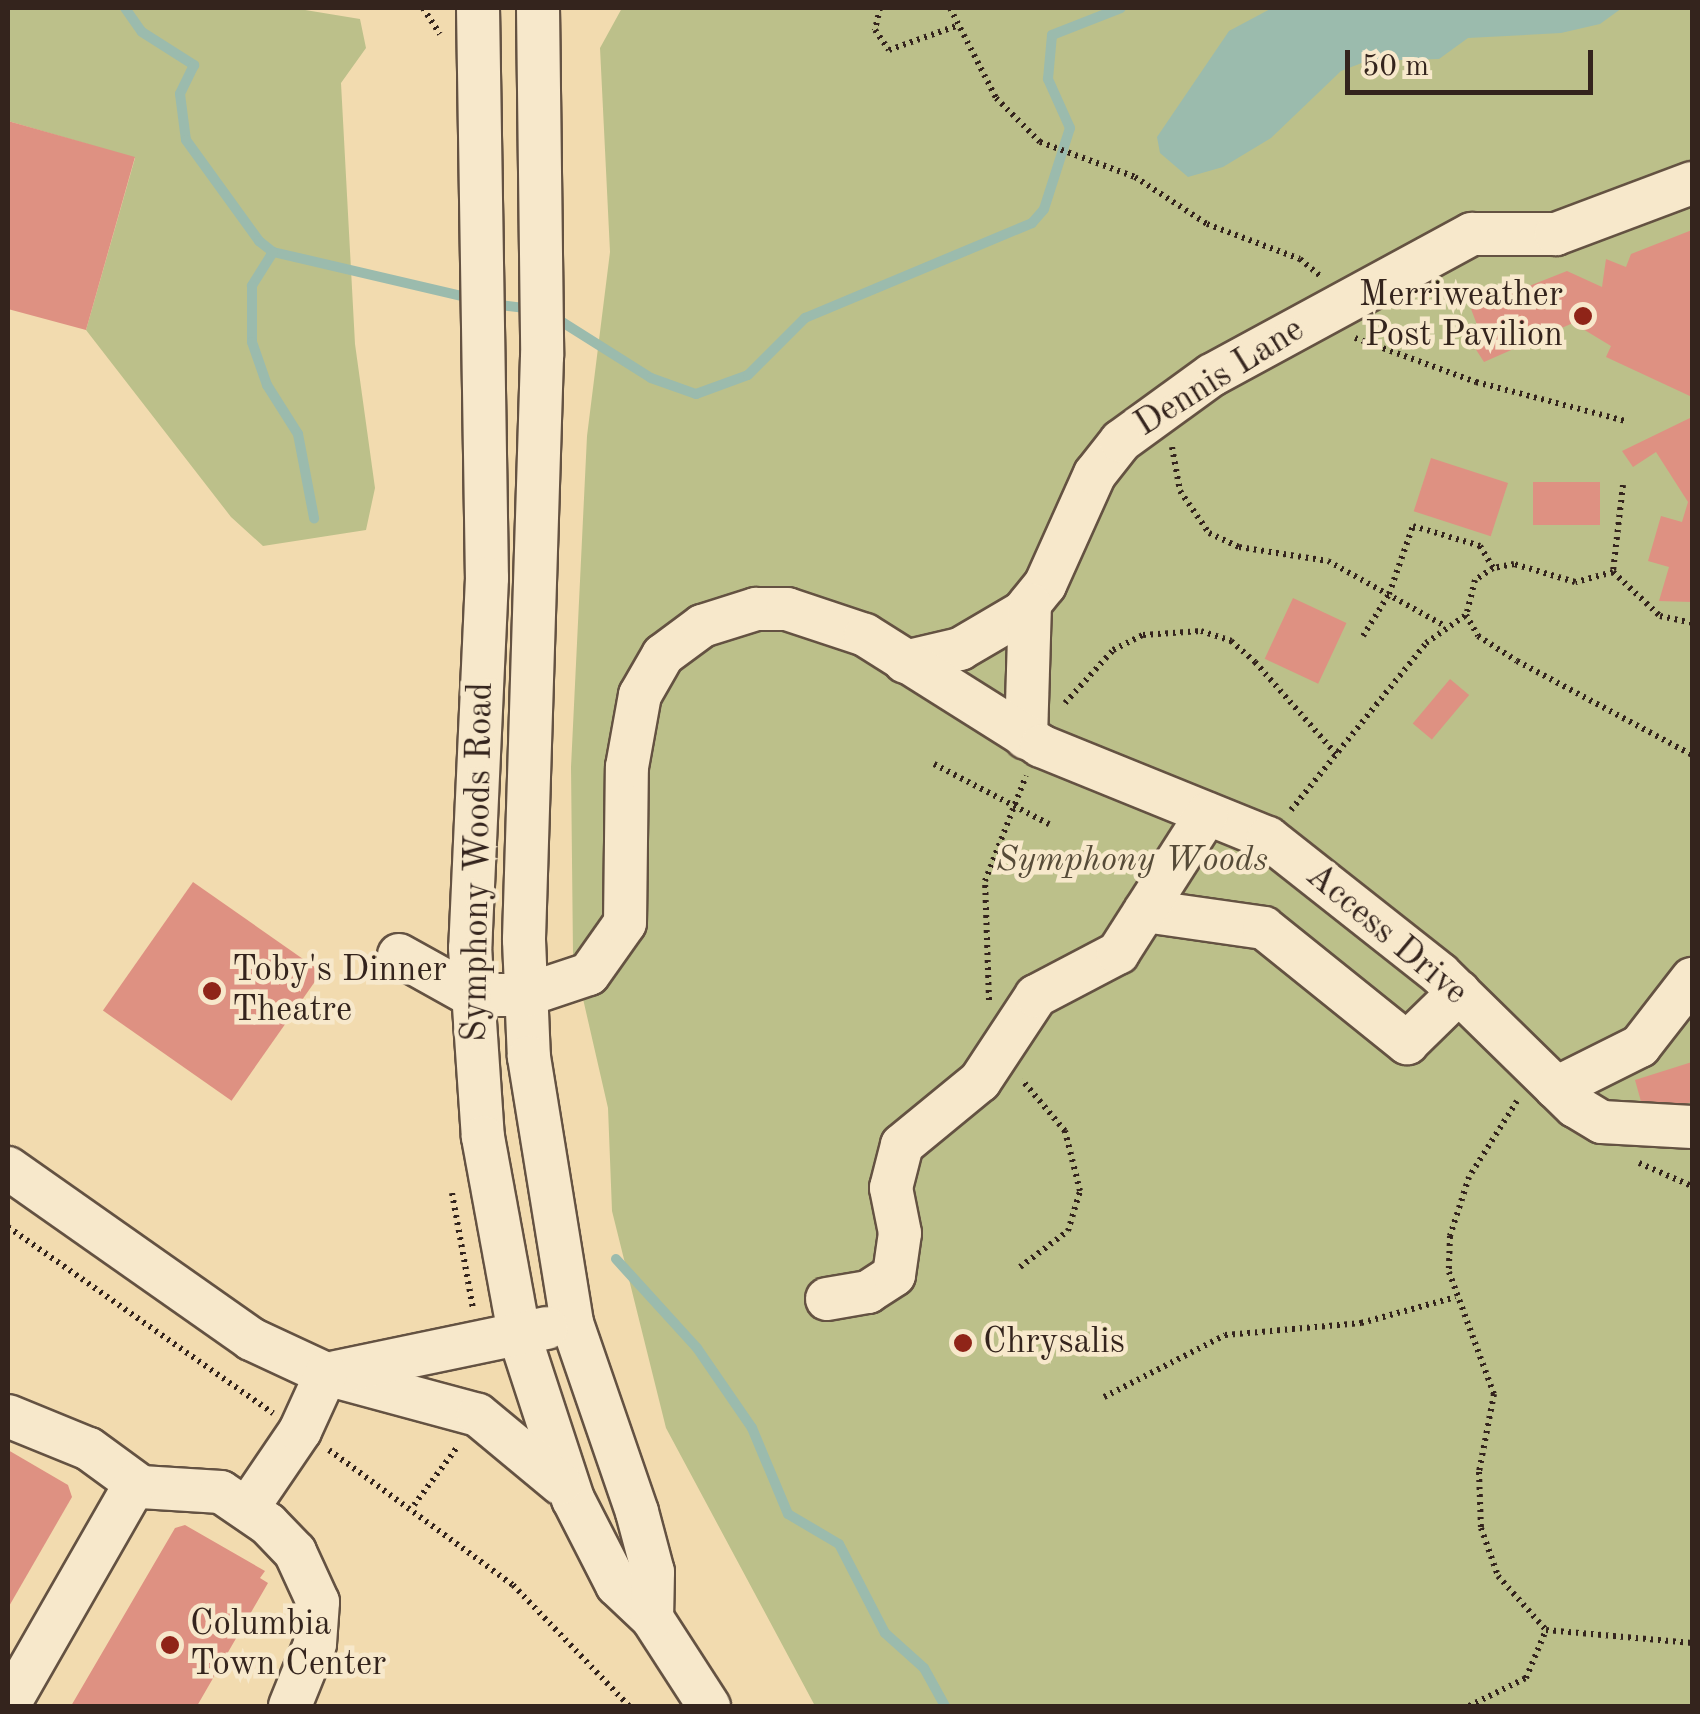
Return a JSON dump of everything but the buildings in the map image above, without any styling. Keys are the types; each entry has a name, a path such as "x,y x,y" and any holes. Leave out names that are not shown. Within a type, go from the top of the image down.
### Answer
{"street":[{"name":"Symphony Woods Road","path":"478,8 488,341 477,792 499,996 534,1104 572,1322 637,1512 653,1572 652,1618"},
{"name":"Symphony Woods Road","path":"538,8 542,356 499,996 483,1137 518,1334 573,1499 616,1584 652,1618 709,1706"},
{"name":"Dennis Lane","path":"905,662 994,634 1030,604 1095,474 1121,441 1179,397 1472,234 1556,234 1692,183"},
{"path":"1030,604 1034,742"},
{"path":"398,955 499,996 589,974 617,942 630,894 633,723 650,674 678,640 725,617 787,609 838,624 905,662"},
{"name":"Access Drive","path":"905,662 1034,742 1268,838 1458,992 1549,1081 1602,1122 1692,1128"},
{"path":"826,1299 868,1292 894,1275 900,1233 891,1188 902,1145 980,1080 1036,996 1118,954 1207,814"},
{"path":"1145,911 1264,928 1407,1043 1458,992"},
{"path":"1549,1081 1640,1046 1692,979"},
{"path":"8,1168 251,1339 326,1374 478,1415 523,1446 573,1499"},
{"path":"326,1374 572,1322"},
{"path":"249,1506 300,1431 326,1374"},
{"path":"8,1416 88,1448 134,1484 221,1492 249,1506 295,1552 318,1602 315,1644 290,1706"},
{"path":"8,1706 134,1484"}],"path":[{"path":"880,8 874,30 889,50 959,25"},
{"path":"950,8 996,98 1040,142 1091,157"},
{"path":"1179,397 1173,467 1190,512 1209,533 1238,547 1328,561 1445,626"},
{"path":"1614,572 1623,485"},
{"path":"1364,636 1389,594 1413,526 1480,546 1493,568"},
{"path":"1614,572 1575,582 1514,564 1493,568 1474,580 1466,615 1478,636 1517,661 1692,756"},
{"path":"1614,572 1660,616 1692,623"},
{"path":"1268,838 1445,626 1466,615"},
{"path":"1020,1268 1068,1230 1080,1171 1065,1131 1004,1045 989,998 981,926 995,842 1034,742 1084,674 1112,650 1174,628 1231,642 1338,756"},
{"path":"934,764 1049,824"},
{"path":"1549,1081 1500,1118 1468,1177 1450,1236 1456,1297 1494,1394 1480,1472 1481,1528 1498,1576 1546,1630 1692,1643"},
{"path":"8,1227 265,1407"},
{"path":"1104,1397 1225,1335 1361,1323 1456,1297"},
{"path":"414,1505 461,1442"},
{"path":"332,1452 414,1505 542,1612 629,1706"},
{"path":"1469,1706 1526,1678 1546,1630"}],"green space":[{"path":"8,8 293,8 360,19 366,48 341,83 355,344 375,488 366,530 263,546 231,517 86,330 135,158 8,121"},
{"name":"Symphony Woods","path":"622,8 1692,8 1692,1706 815,1706 666,1428 612,1211 608,1108 573,955 571,767 587,436 610,252 600,48"}],"shaded area":[{"path":"1272,8 1622,8 1600,24 1561,33 1468,38 1439,59 1367,61 1341,71 1271,138 1223,167 1188,177 1160,153 1157,137 1229,31"}],"waterway":[{"path":"125,8 142,32 194,65 180,94 186,140 259,241 273,252 471,298"},
{"path":"551,315 651,378 696,394 748,375 805,318 1032,223 1044,209 1070,128 1048,79 1052,35 1121,8"},
{"path":"273,252 252,286 252,342 267,385 298,434 314,518"},
{"path":"492,304 530,309"},
{"path":"616,1259 697,1348 752,1428 788,1514 839,1544 885,1633 924,1668 945,1706"}],"place":[{"name":"Merriweather Post Pavilion","path":"1583,316"},
{"name":"Toby's Dinner Theatre","path":"212,991"},
{"name":"Chrysalis","path":"963,1343"},
{"name":"Columbia Town Center","path":"170,1645"}]}
